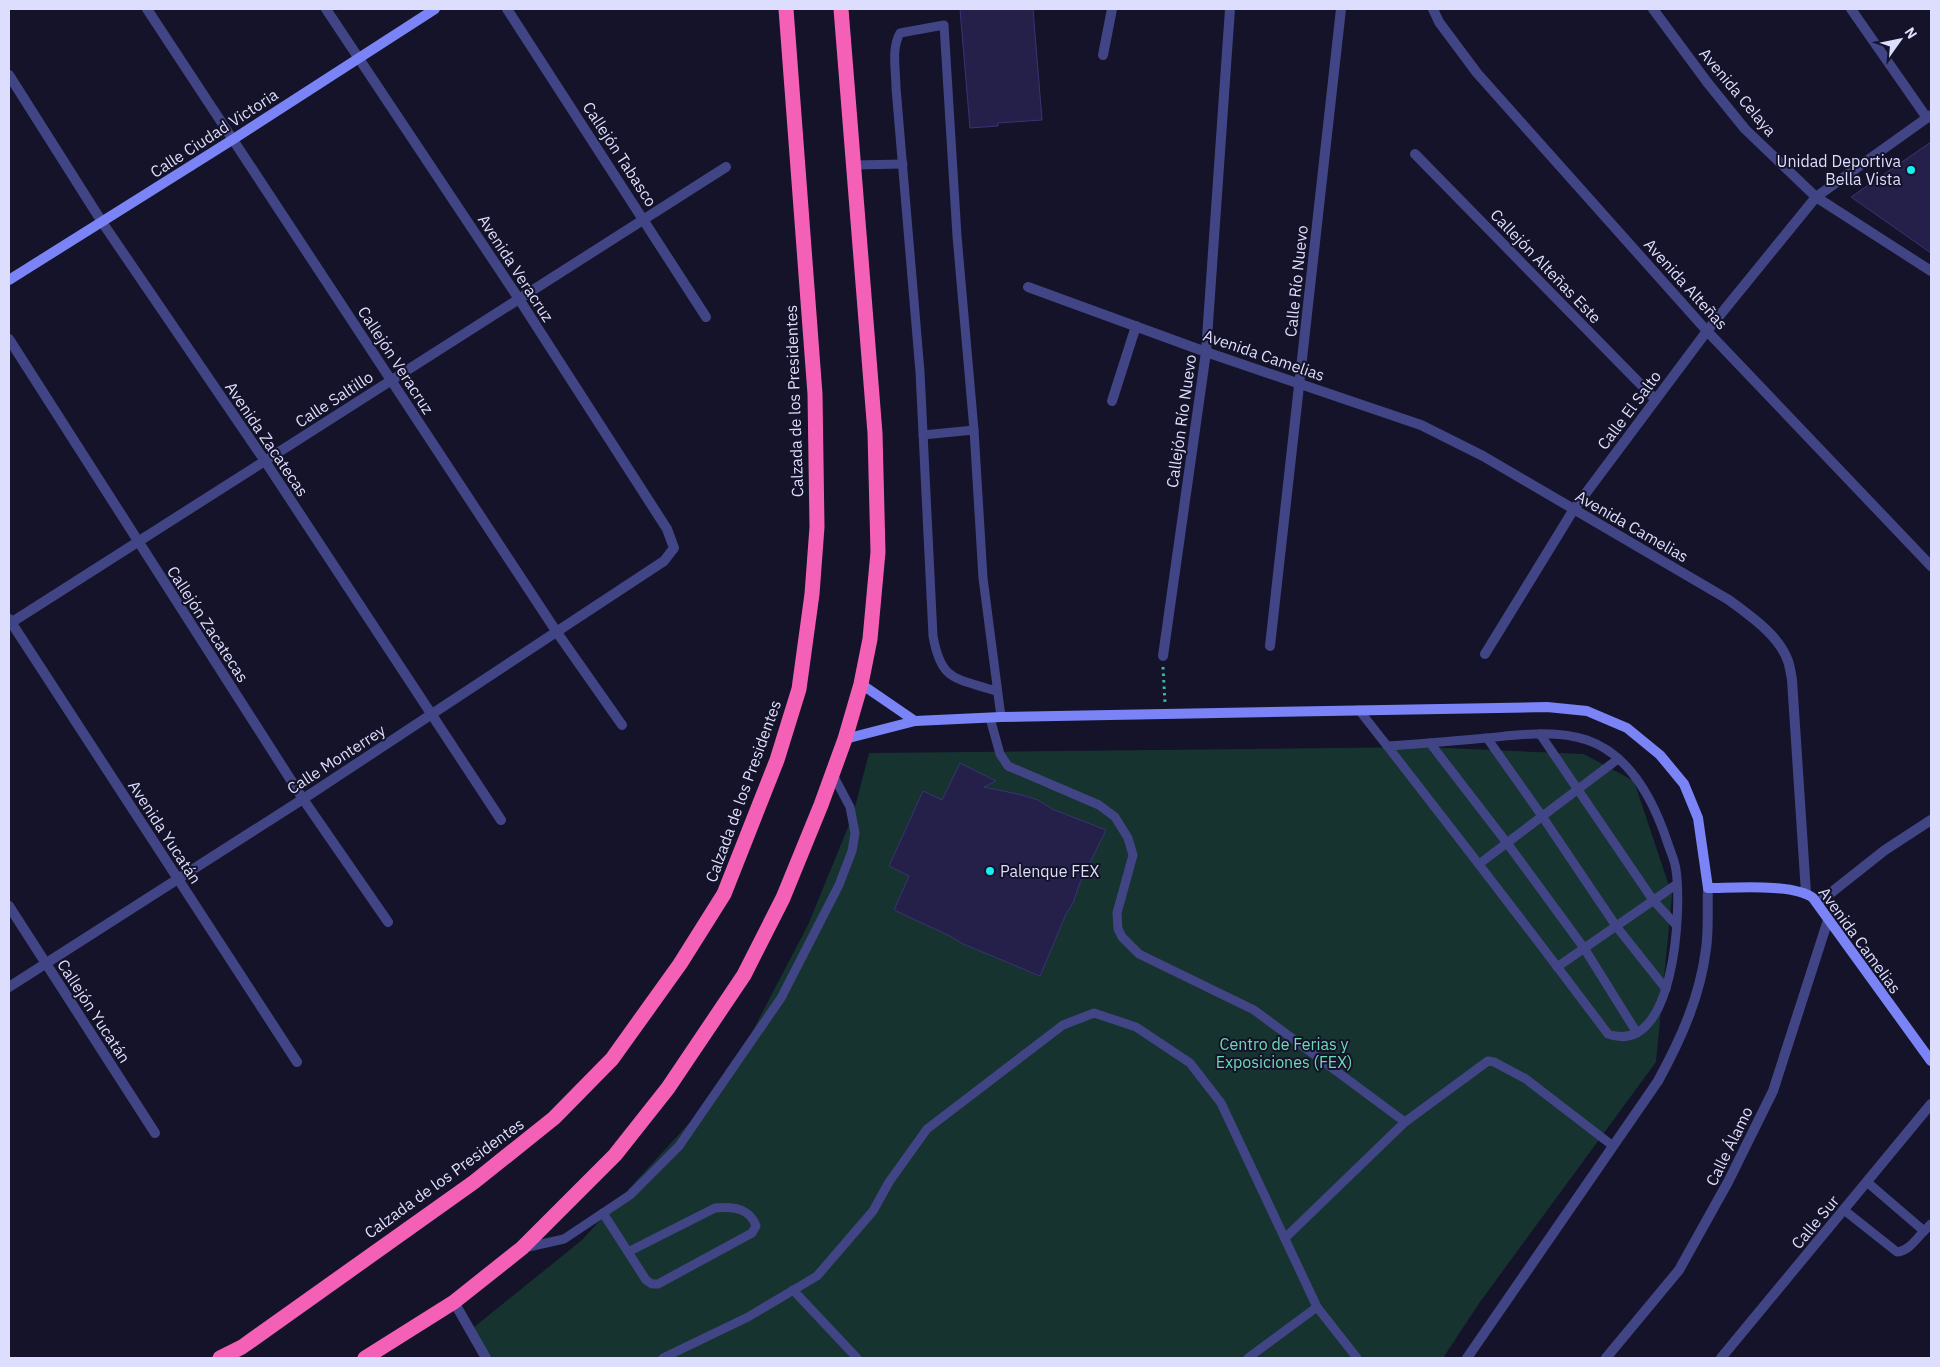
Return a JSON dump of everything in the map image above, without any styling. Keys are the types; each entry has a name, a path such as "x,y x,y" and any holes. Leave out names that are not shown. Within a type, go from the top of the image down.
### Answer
{"highway":[{"name":"Calzada de los Presidentes","path":"220,1358 242,1347 474,1182 554,1118 612,1059 680,964 724,894 777,760 799,689 812,594 816,527 815,394 786,9"},
{"path":"365,1358 454,1302 522,1248 615,1155 668,1088 744,975 783,898 845,739 861,684 870,639 878,552 875,433 841,9"}],"street":[{"name":"Callejón Veracruz","path":"148,9 232,140 556,631 622,725"},
{"name":"Avenida Veracruz","path":"326,9 519,299 668,529 674,548"},
{"name":"Calle Ciudad Victoria","path":"9,280 232,140 434,9"},
{"name":"Callejón Tabasco","path":"507,9 645,219 706,317"},
{"path":"1103,55 1112,9"},
{"name":"Callejón Río Nuevo","path":"1163,656 1206,352 1230,9"},
{"name":"Calle Río Nuevo","path":"1270,646 1341,9"},
{"name":"Avenida Alteñas","path":"1433,9 1439,22 1477,73 1707,331 1931,566"},
{"name":"Avenida Celaya","path":"1653,9 1707,82 1745,128 1816,198 1931,271"},
{"path":"1853,10 1929,117"},
{"name":"Avenida Zacatecas","path":"9,75 102,222 264,462 501,820"},
{"name":"Calle El Salto","path":"1485,654 1574,509 1707,331 1816,198 1929,117"},
{"name":"Callejón Alteñas Este","path":"1415,154 1656,399"},
{"name":"Calle Saltillo","path":"10,622 726,167"},
{"name":"Avenida Camelias","path":"1028,287 1206,352 1421,425 1483,456 1574,509 1729,600 1760,624 1778,643 1788,661 1792,680 1806,893 1818,903 1828,920 1931,1061"},
{"path":"1112,401 1136,326"},
{"name":"Callejón Zacatecas","path":"9,338 138,542 304,798 388,922"},
{"name":"Calle Monterrey","path":"9,988 45,963 304,798 664,561 674,548"},
{"name":"Avenida Yucatán","path":"10,622 297,1062"},
{"path":"861,684 915,721"},
{"path":"845,739 915,721 1001,717 1547,707 1587,711 1626,728 1660,755 1684,784 1698,818 1708,888 1706,948 1696,995 1679,1043 1658,1081 1467,1358"},
{"path":"1818,903 1885,850 1931,820"},
{"path":"1708,888 1792,889 1806,893"},
{"name":"Callejón Yucatán","path":"9,906 155,1132"},
{"name":"Calle Álamo","path":"1606,1358 1679,1270 1728,1182 1773,1091 1828,920"},
{"name":"Calle Sur","path":"1721,1358 1931,1104"},
{"path":"454,1302 486,1358"}],"lane":[{"path":"996,691 952,676 942,668 936,655 933,636 919,362 896,88 895,41 900,33 944,26 957,236 974,430 983,578 996,691 1001,717"},
{"path":"854,165 903,164"},
{"path":"923,435 974,430"},
{"path":"1359,710 1608,1034 1618,1038 1627,1037 1637,1034 1646,1026 1659,1010 1666,989 1678,911 1677,884 1676,869 1662,824 1645,791 1631,772 1604,748 1587,740 1550,734 1387,746"},
{"path":"990,718 1000,754 1008,766 1099,805 1115,817 1128,838 1133,855 1117,913 1118,929 1129,946 1140,954 1254,1010 1405,1122"},
{"path":"1540,734 1653,900 1676,925"},
{"path":"1487,738 1616,926 1666,989"},
{"path":"1430,743 1507,843 1584,948 1637,1034"},
{"path":"1479,864 1618,759"},
{"path":"522,1248 564,1239 630,1195 679,1146 786,989 838,885 852,851 855,833 850,807 832,773"},
{"path":"1557,967 1677,884"},
{"path":"662,1358 748,1317 816,1276 873,1211 889,1182 927,1129 1063,1025 1094,1013 1136,1027 1190,1063 1221,1103 1317,1307 1357,1358"},
{"path":"1285,1238 1405,1122 1488,1061 1494,1062 1526,1079 1613,1146"},
{"path":"1867,1182 1924,1231"},
{"path":"603,1213 628,1252 646,1280 652,1284 658,1284 752,1233 756,1226 754,1218 748,1212 729,1206 715,1208 628,1252"},
{"path":"1844,1210 1897,1252 1909,1247 1931,1224"},
{"path":"794,1290 857,1358"},
{"path":"1248,1358 1317,1307"}],"path":[{"path":"1163,656 1165,714"}],"green space":[{"name":"Centro de Ferias y Exposiciones (FEX)","path":"1424,747 1584,754 1634,781 1672,895 1656,1062 1480,1302 1443,1358 484,1358 468,1332 582,1240 725,1084 808,925 853,815 869,753"}],"building":[{"path":"960,9 1033,9 1042,120 998,123 998,126 970,128"},
{"name":"Unidad Deportiva Bella Vista","path":"1931,142 1931,253 1851,197"},
{"name":"Palenque FEX","path":"960,763 996,781 984,787 1038,800 1052,809 1106,830 1079,885 1073,903 1066,914 1040,976 961,943 894,910 909,876 889,866 923,791 942,800"}],"place":[{"name":"Unidad Deportiva Bella Vista","path":"1911,170"},
{"name":"Palenque FEX","path":"990,871"}]}
